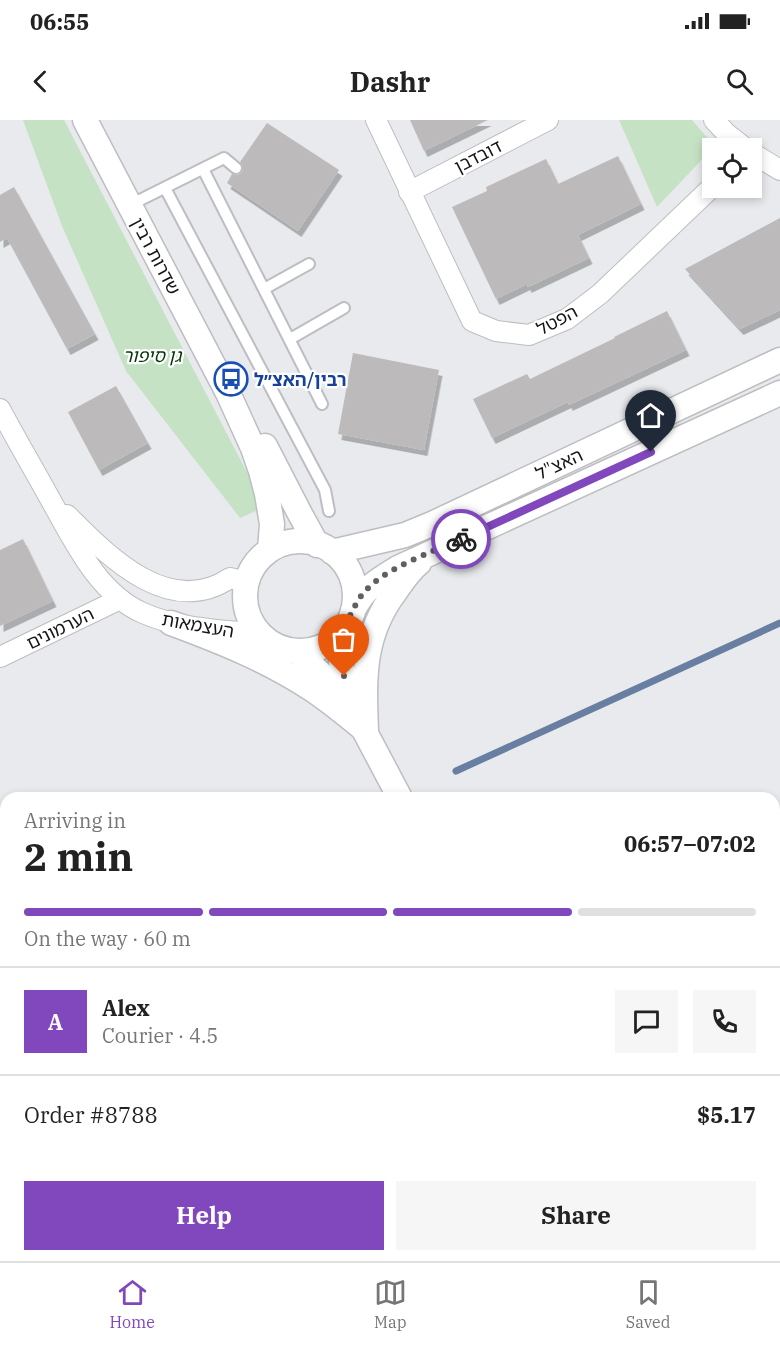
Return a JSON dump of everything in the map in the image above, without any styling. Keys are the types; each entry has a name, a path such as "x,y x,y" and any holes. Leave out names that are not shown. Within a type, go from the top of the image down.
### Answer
{"street":[{"name":"שדרות רבין","path":"85,120 228,393 253,448 267,494 272,524 270,550"},
{"name":"הפטל","path":"376,120 472,321 496,331 529,335 567,319 600,294 702,197"},
{"name":"דובדבן","path":"409,192 548,120"},
{"path":"714,120 732,138"},
{"path":"762,159 780,170"},
{"name":"האצ\"ל","path":"325,548 405,535 780,360"},
{"name":"שדרות רבין","path":"228,393 266,448 299,512 325,548"},
{"name":"האצ\"ל","path":"353,610 362,595 375,582 398,568 780,393"},
{"name":"העצמאות","path":"0,409 84,557 96,574 120,599 142,613 171,623 260,634"},
{"name":"העצמאות","path":"50,498 106,552 150,582 169,590 185,592 206,590 230,578 247,582"},
{"path":"301,542 325,548 344,564 351,579 354,594 350,620 338,636 319,648 308,651 283,649 260,634 246,610 247,582 252,569 270,550 285,543 301,542"},
{"path":"360,722 367,657 373,630 385,605 402,581 436,550"},
{"name":"הערמונים","path":"0,657 120,599"},
{"path":"171,623 226,644 290,676 360,722"},
{"path":"338,636 344,676 360,722 397,792"},
{"path":"297,651 326,679 360,722"}],"lane":[{"path":"130,205 224,158 236,168"},
{"path":"203,169 322,404"},
{"path":"165,188 325,490 329,511"},
{"path":"264,289 309,264"},
{"path":"290,339 344,308"}],"green space":[{"name":"גן סיפור","path":"23,120 64,120 265,507 240,518 126,371 62,226"},
{"path":"619,120 692,120 707,138 702,138 702,160 657,207"}],"building":[{"path":"410,120 488,120 424,151"},
{"path":"267,123 339,170 298,231 227,183 232,174 238,175 242,172 243,166 240,162"},
{"path":"618,156 641,204 578,235 589,258 528,287 527,284 496,299 452,207 487,191 486,187 546,159 558,184"},
{"path":"14,187 95,334 67,349 7,238 0,242 0,195"},
{"path":"780,218 780,310 740,329 685,269"},
{"path":"667,311 686,350 492,438 473,399 527,374 530,379"},
{"path":"353,353 439,370 424,450 338,434"},
{"path":"116,386 148,443 99,470 68,412"},
{"path":"23,539 53,601 0,626 0,550"}],"waterway":[{"path":"456,771 780,623"}],"way so far":[{"path":"344,676 338,636 350,620 362,595 375,582 398,568 461,539"}],"place":[{"name":"רבין/האצ״ל","path":"231,379"}],"route":[{"path":"461,539 651,452"}]}
